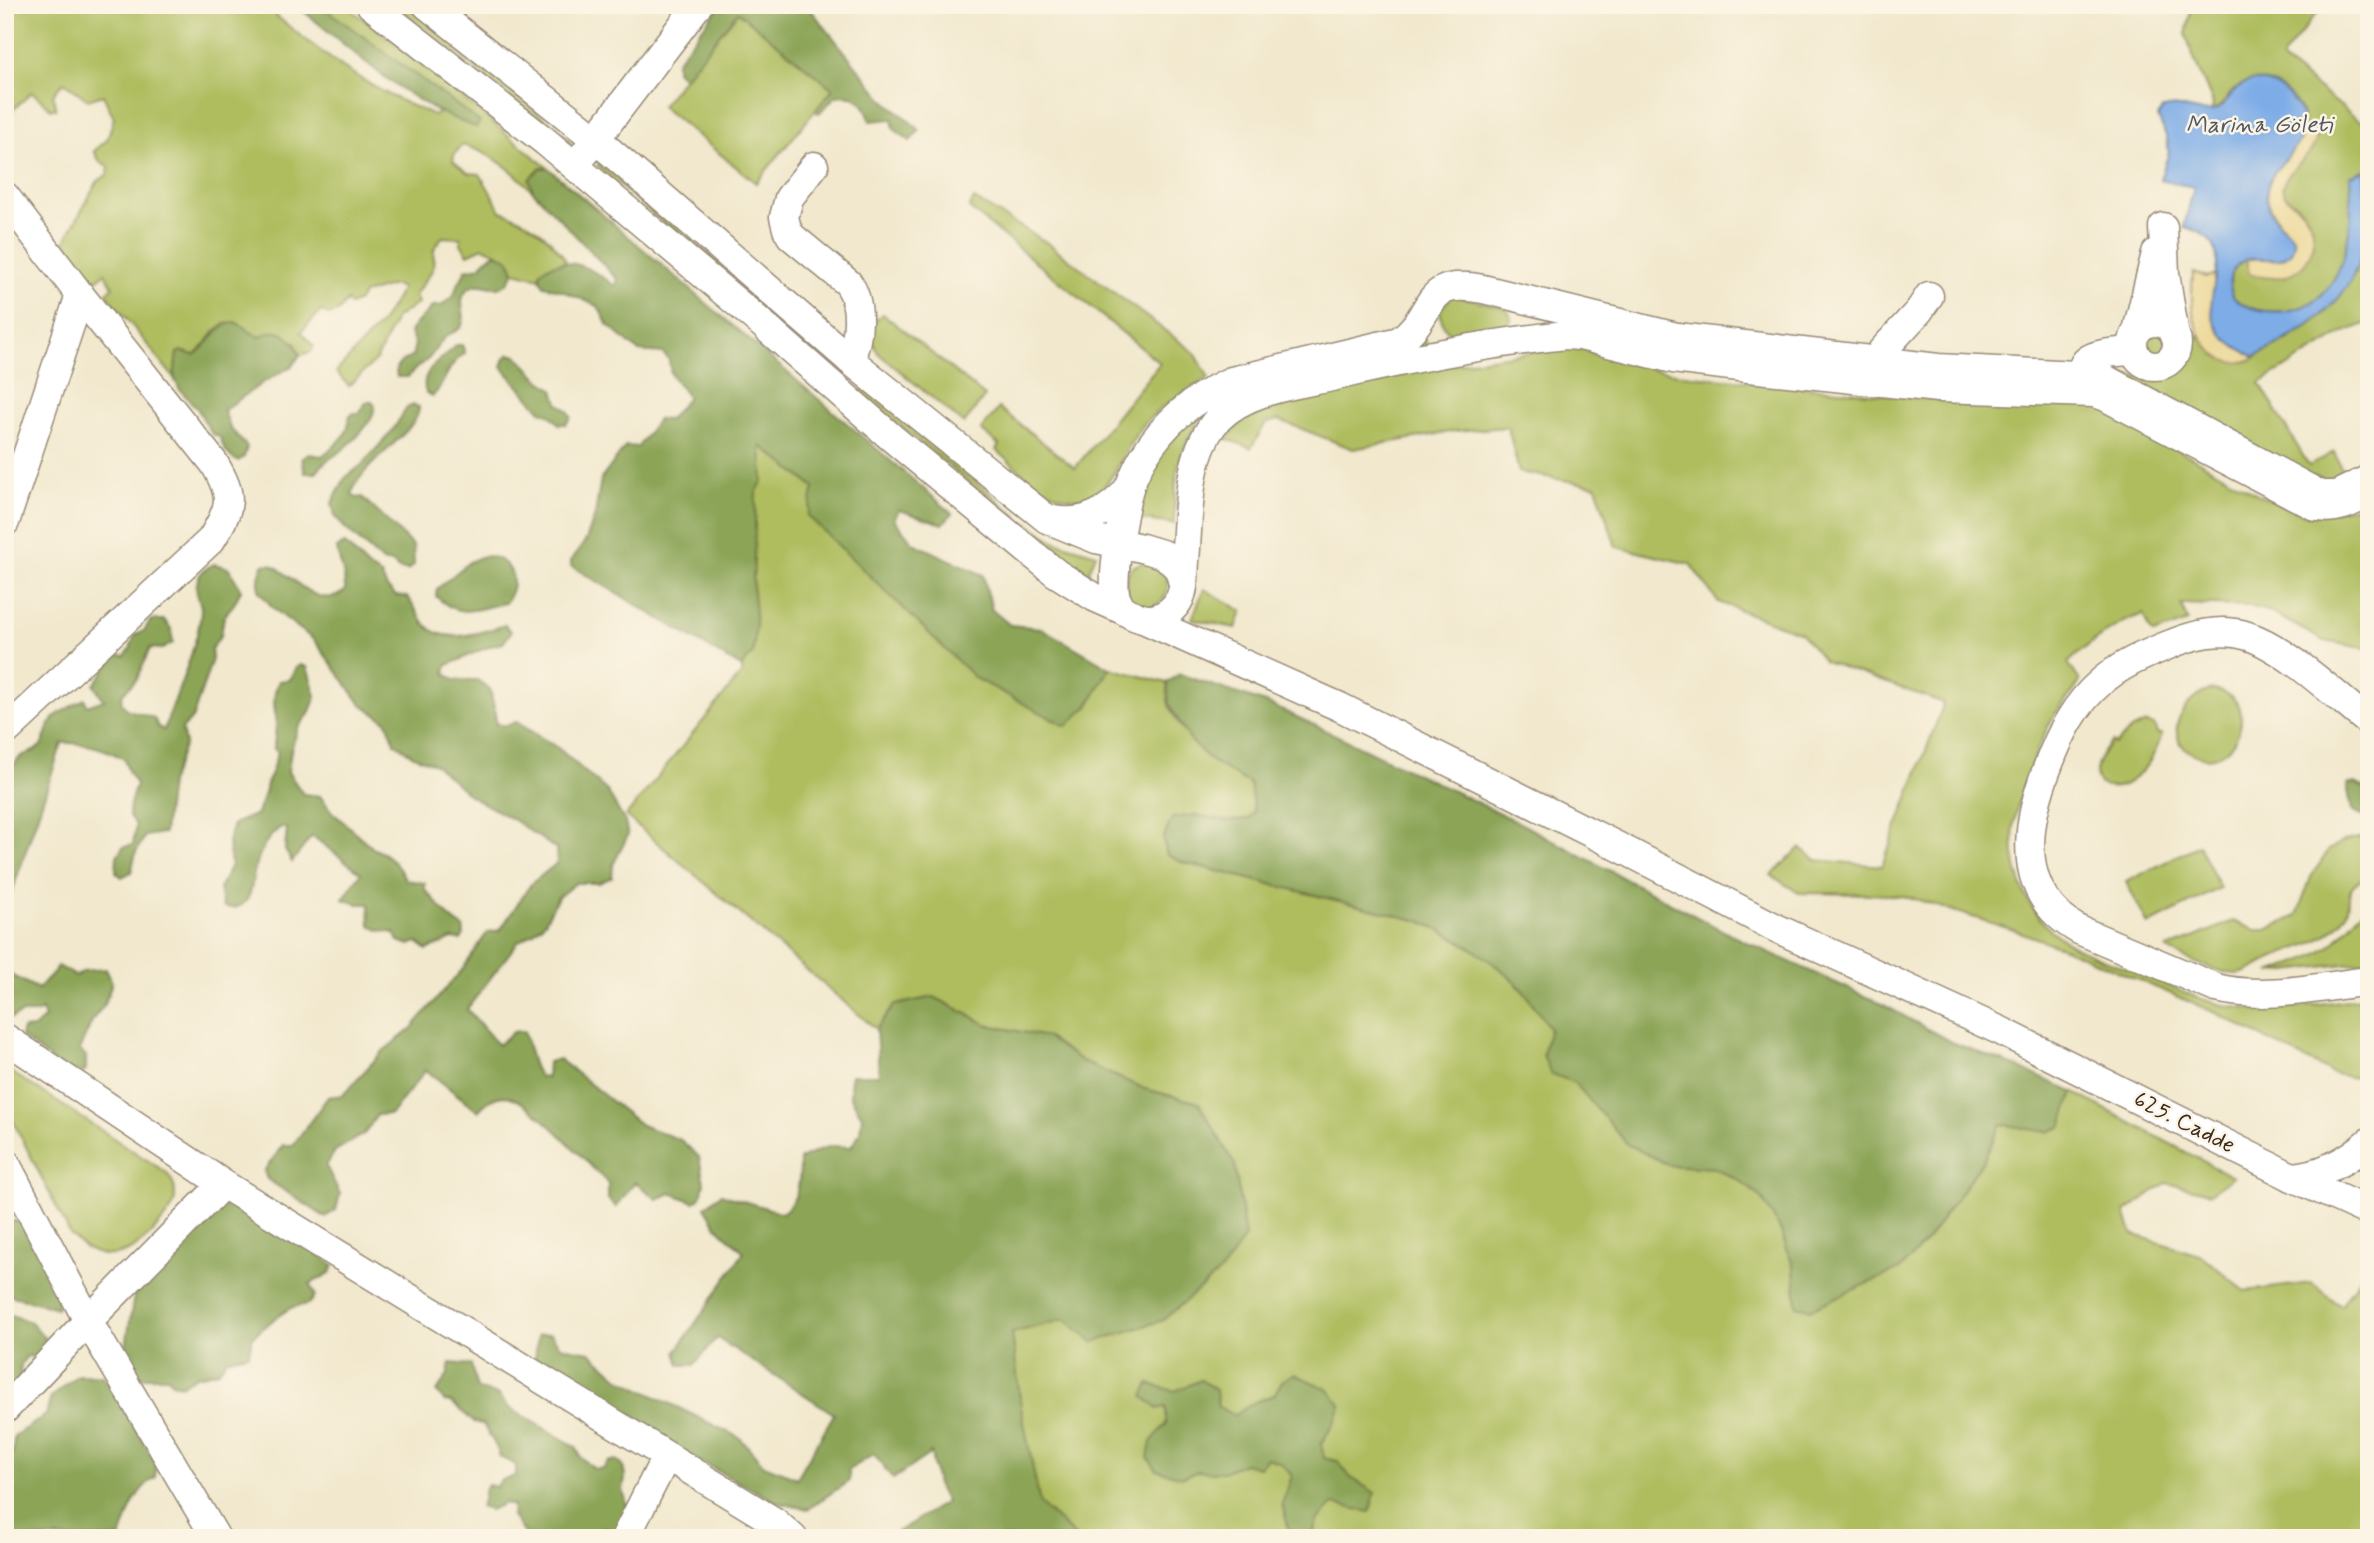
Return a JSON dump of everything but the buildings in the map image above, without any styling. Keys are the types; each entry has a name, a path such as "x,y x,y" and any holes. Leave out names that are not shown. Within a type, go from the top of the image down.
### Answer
{"street":[{"name":"625. Cadde","path":"371,5 575,166 892,438 1030,552 1081,590 1137,618 1328,701 1619,846 1776,928 2001,1031 2292,1177 2369,1212"},
{"path":"427,5 597,140 850,360 1047,519 1080,534 1119,545 1165,555 1179,569 1182,588 1174,608 1165,615 1148,619 1137,618 1124,610 1116,597 1114,577 1119,545 1129,488 1139,465 1160,433 1199,397 1231,381 1399,341 1408,336 1444,289 1453,285 1466,285 1677,337 1877,371 1938,388 2107,380 2321,495 2336,495 2369,478"},
{"path":"575,166 698,5"},
{"path":"814,166 789,198 784,217 791,236 853,290 858,334 850,360"},
{"path":"5,196 214,463 225,482 229,498 223,521 211,540 5,732"},
{"path":"2163,227 2165,273 2175,336 2176,344 2171,358 2159,365 2144,363 2136,341 2163,227"},
{"path":"5,522 80,295"},
{"path":"1507,342 1518,328 1520,319 1515,301 1508,295"},
{"path":"1877,371 1887,344 1908,324 1929,296"},
{"path":"1427,308 1431,330 1444,345 1457,350"},
{"path":"2080,383 2083,365 2087,359 2136,341 2148,323 2161,323 2172,330 2175,336"},
{"path":"1196,644 1183,628 1181,617 1197,457 1207,433 1225,413 1244,401 1273,391 1429,354 1566,335 1664,357 1739,367 1877,371"},
{"path":"2080,383 2317,508 2342,507 2369,492"},
{"path":"1047,519 1070,522 1094,516 1112,506 1129,488"},
{"path":"2369,722 2287,657 2261,641 2246,635 2224,632 2184,638 2120,667 2101,682 2071,717 2060,734 2038,793 2031,823 2029,850 2036,882 2053,911 2065,922 2216,988 2232,992 2264,993 2369,981"},
{"path":"5,1038 223,1184 775,1522 793,1538"},
{"path":"2292,1177 2305,1176 2335,1166 2369,1142"},
{"path":"5,1162 88,1321 216,1538"},
{"path":"5,1409 223,1184"},
{"path":"625,1538 666,1457"}],"green space":[{"path":"5,5 281,5 275,15 350,72 411,106 434,115 439,113 382,75 296,5 345,5 548,168 540,168 530,179 533,191 501,163 472,148 462,145 453,161 468,173 480,174 501,211 538,230 566,261 547,267 541,271 540,278 514,272 506,258 494,251 483,247 468,254 461,244 461,238 442,237 434,249 433,269 415,295 418,303 396,318 377,359 349,386 336,372 382,322 402,288 394,285 363,294 359,301 350,305 347,301 338,312 328,315 321,311 301,332 314,346 311,352 300,355 295,342 254,335 234,323 223,325 194,356 177,353 174,378 106,293 113,287 105,273 95,281 65,241 97,182 108,174 109,166 100,162 94,151 107,140 114,118 103,95 88,100 64,82 53,94 56,109 51,109 32,92 5,117"},
{"path":"296,5 320,5 480,122 476,127 450,117 403,90"},
{"path":"395,5 406,5 572,141 569,144"},
{"path":"720,5 807,5 882,98 920,130 910,141 894,129 892,119 870,121 863,104 849,96 836,96 819,113 815,111 833,89 738,12 684,78 676,70 676,62"},
{"path":"2192,5 2323,5 2281,59 2369,126 2369,322 2345,332 2260,383 2309,466 2334,452 2344,474 2320,481 2115,375 2153,376 2171,371 2184,359 2199,335 2220,357 2232,362 2248,361 2298,333 2331,307 2344,291 2362,254 2367,213 2364,170 2350,176 2348,239 2343,260 2322,294 2306,305 2278,312 2251,308 2234,298 2231,276 2236,267 2246,259 2249,273 2283,277 2287,276 2313,246 2311,228 2306,216 2285,195 2282,187 2317,137 2303,131 2300,109 2289,95 2266,82 2240,85 2212,111 2213,103 2186,35"},
{"path":"738,11 833,89 756,183 661,106"},
{"path":"600,162 825,354 821,359 597,166"},
{"path":"540,168 548,168 952,513 943,524 899,510 894,519 913,543 983,575 992,610 1010,625 1041,628 1110,668 1087,707 1066,726 975,678 808,516 814,487 761,446 763,480 756,493 753,591 756,626 753,653 741,667 571,566 571,561 586,540 595,515 601,479 626,446 638,447 658,419 669,420 688,397 671,374 669,360 663,353 638,351 607,324 598,306 544,286 540,278 541,271 560,263 580,265 615,286 618,280 533,191 529,179"},
{"path":"974,199 1046,242 1195,353 1209,378 1172,400 1147,421 1135,436 1111,478 1092,495 1078,499 1063,497 1048,490 996,450 999,445 981,430 999,408 1075,468 1160,363 969,208"},
{"path":"497,253 509,260 514,272 509,281 498,287 480,285 468,289 462,298 464,316 461,327 445,337 428,359 408,377 397,377 396,368 402,361 412,357 415,344 410,332 415,325 433,306 441,306 454,296 465,270 480,267 486,259"},
{"path":"1453,295 1506,308 1511,320 1504,329 1473,336 1454,336 1447,331 1440,310"},
{"path":"883,314 985,396 964,424 878,353 872,341 870,325"},
{"path":"235,322 260,337 273,332 284,334 300,355 292,366 224,410 230,428 247,447 244,457 238,461 228,454 220,437 212,434 197,408 180,390 174,378 177,353 181,351 194,355 217,331"},
{"path":"2155,332 2166,339 2167,344 2160,355 2155,356 2144,349 2143,344 2150,333"},
{"path":"1422,337 1430,346 1210,408 1184,448 1175,491 1174,524 1137,519 1151,467 1165,443 1218,397"},
{"path":"456,345 462,345 465,353 453,364 433,396 426,393 424,385 429,371"},
{"path":"1571,346 1653,369 1692,376 1954,401 2095,403 2263,497 2307,515 2363,506 2369,516 2369,649 2324,641 2271,612 2249,606 2181,604 2188,622 2154,634 2143,614 2112,628 2068,663 2080,681 2055,715 2037,752 2016,813 2013,842 2019,877 2034,910 2058,936 2091,954 2193,996 2229,1006 2273,1009 2369,997 2369,1075 2356,1078 2334,1074 2216,1013 2020,932 1909,897 1799,893 1771,875 1800,848 1817,860 1882,866 1944,703 1824,661 1801,633 1718,602 1690,564 1616,547 1596,486 1519,472 1508,427 1455,431 1353,449 1279,420 1266,423 1251,448 1226,439 1248,414 1264,405 1431,367"},
{"path":"509,354 517,356 541,381 554,390 558,403 571,417 566,424 559,424 549,414 541,411 506,372 502,366"},
{"path":"864,387 1018,517 1015,521 860,392"},
{"path":"366,402 372,402 375,406 372,417 360,434 316,473 305,473 302,458 308,454 322,456 337,444 345,435 349,417 359,413"},
{"path":"413,405 419,407 417,417 364,473 352,495 362,497 413,546 414,565 408,570 382,561 344,527 335,516 332,503 345,478 363,464 392,431 407,408"},
{"path":"753,439 1088,707 1110,668 1167,683 1169,705 1174,717 1192,740 1215,761 1250,784 1254,812 1249,819 1227,821 1195,815 1181,862 1420,921 1490,960 1524,992 1550,1028 1543,1055 1550,1072 1575,1083 1597,1107 1669,1165 1715,1168 1737,1179 1762,1197 1779,1227 1794,1267 1797,1306 1900,1269 1925,1243 1984,1159 2001,1124 2047,1132 2060,1127 2073,1092 2233,1177 2210,1193 2166,1183 2125,1212 2132,1234 2202,1256 2245,1291 2312,1283 2341,1306 2369,1263 2369,1538 1077,1538 1040,1505 1021,1408 1012,1333 1065,1319 1093,1342 1163,1320 1199,1103 1145,1089 1085,1063 1046,1037 988,1025 934,997 895,1005 876,1029 626,816 742,673"},
{"path":"1027,523 1056,542 1096,554 1088,574 1024,527"},
{"path":"345,544 369,568 381,575 387,588 396,596 407,597 423,622 434,631 443,635 464,636 505,625 511,632 503,643 487,647 447,665 445,673 454,680 477,680 490,689 496,724 507,726 516,722 558,748 607,791 625,822 628,835 613,865 612,877 599,883 576,883 558,897 545,922 518,942 467,1009 498,1045 513,1032 524,1031 539,1076 547,1078 548,1062 559,1059 641,1125 681,1140 699,1157 704,1183 701,1197 694,1202 671,1193 657,1199 635,1182 616,1207 608,1199 608,1183 529,1107 505,1096 497,1097 478,1111 426,1070 391,1114 377,1115 365,1133 335,1151 326,1166 340,1194 336,1210 325,1217 267,1179 264,1171 283,1145 293,1145 328,1097 343,1095 382,1052 411,1029 462,970 487,933 500,930 531,884 557,863 556,849 515,821 469,795 435,764 414,756 395,743 387,722 360,703 314,640 274,609 259,591 259,577 263,565 271,564 316,595 335,596 345,591 337,548"},
{"path":"483,556 501,561 511,572 512,586 505,603 461,611 445,604 436,596 437,589 469,562"},
{"path":"1148,561 1165,569 1168,589 1161,602 1148,609 1127,601 1126,586 1129,570"},
{"path":"214,564 229,568 241,590 224,616 221,635 211,649 212,659 193,717 182,729 185,744 170,783 164,833 145,836 136,852 131,872 122,877 116,872 117,856 123,847 133,845 136,825 129,816 136,784 124,759 94,746 62,743 5,913 5,775 21,756 43,744 49,726 62,711 85,699 87,706 104,700 94,685 116,655 125,656 135,635 144,631 151,620 164,620 171,629 173,643 162,649 150,648 137,679 123,693 121,702 126,709 154,718 158,727 164,730 197,636 201,609 196,590 198,579 203,571"},
{"path":"1204,589 1242,611 1236,628 1192,619"},
{"path":"300,665 307,667 316,696 309,714 298,728 288,772 303,794 320,796 332,812 374,849 393,861 406,880 425,883 425,890 447,915 463,927 461,940 452,939 427,950 417,942 410,945 398,941 395,933 370,925 369,904 343,899 361,873 312,836 292,862 285,850 287,829 282,827 272,835 261,853 247,900 237,907 223,907 219,889 231,865 228,842 233,824 257,814 278,752 274,749 275,692 279,681 290,680"},
{"path":"1179,674 1268,704 1323,729 1514,820 1729,934 1882,1004 1951,1042 2073,1092 2061,1127 2048,1132 2001,1124 1984,1159 1925,1243 1900,1269 1811,1309 1797,1306 1794,1267 1779,1227 1761,1197 1737,1179 1715,1168 1669,1165 1628,1145 1575,1083 1550,1073 1543,1055 1550,1028 1524,992 1490,960 1420,921 1181,862 1167,855 1163,839 1172,818 1195,815 1227,821 1249,819 1254,812 1250,784 1210,760 1190,740 1169,704 1167,683"},
{"path":"2211,690 2228,695 2238,705 2241,718 2238,733 2231,745 2220,755 2206,757 2190,752 2182,744 2177,735 2177,726 2185,708 2201,694"},
{"path":"2146,723 2154,725 2157,734 2162,734 2151,759 2137,776 2123,785 2110,788 2100,784 2096,774 2099,760 2112,742 2115,744 2132,729"},
{"path":"2355,783 2369,790 2369,821 2352,810 2347,785"},
{"path":"2369,836 2369,882 2361,880 2351,888 2346,914 2327,935 2238,974 2201,965 2167,949 2233,921 2255,930 2266,930 2297,916 2311,877 2329,850 2343,841"},
{"path":"2199,845 2220,888 2148,925 2126,882"},
{"path":"2369,907 2369,961 2270,973 2323,951"},
{"path":"58,966 76,976 84,971 106,969 112,982 105,1004 93,1019 79,1050 86,1056 86,1070 76,1079 21,1037 23,1029 34,1028 45,1018 42,1010 37,1013 22,1013 5,1021 5,972 38,989"},
{"path":"934,997 988,1025 1046,1037 1085,1063 1145,1089 1199,1103 1235,1165 1245,1237 1223,1269 1163,1320 1093,1342 1065,1319 1012,1333 1021,1408 1040,1504 1077,1538 887,1538 946,1502 937,1485 931,1453 893,1479 874,1454 849,1470 849,1481 808,1509 778,1503 697,1460 608,1403 567,1383 535,1360 538,1335 551,1334 561,1347 590,1352 620,1379 740,1438 764,1465 797,1478 834,1414 717,1338 694,1365 680,1365 676,1352 744,1252 718,1228 705,1207 721,1194 782,1213 788,1208 798,1189 800,1159 830,1146 851,1147 860,1133 862,1116 850,1096 851,1075 879,1075 876,1029 895,1005"},
{"path":"5,1068 167,1173 175,1190 172,1207 168,1215 137,1246 115,1255 104,1255 81,1245 70,1234 5,1105"},
{"path":"237,1200 334,1265 330,1273 310,1284 315,1295 311,1302 293,1307 260,1330 253,1337 249,1354 226,1359 219,1371 196,1376 182,1385 172,1383 168,1377 142,1377 128,1366 126,1346 135,1289 217,1203"},
{"path":"5,1221 25,1221 53,1274 58,1296 57,1308 5,1294"},
{"path":"5,1313 31,1322 50,1344 39,1358 27,1356 21,1364 20,1377 5,1400"},
{"path":"450,1363 471,1365 477,1389 499,1395 508,1407 576,1447 581,1458 595,1469 604,1468 608,1462 617,1460 623,1465 623,1490 636,1538 606,1538 608,1530 604,1527 590,1538 527,1538 512,1516 513,1506 505,1503 490,1510 480,1507 488,1485 496,1487 501,1480 516,1476 516,1465 500,1457 484,1425 474,1422 451,1402 444,1401 437,1392 448,1374"},
{"path":"1294,1374 1328,1389 1341,1405 1321,1444 1324,1458 1338,1461 1350,1477 1375,1493 1370,1512 1333,1504 1317,1521 1312,1538 1291,1538 1282,1504 1292,1476 1281,1463 1267,1458 1259,1467 1244,1463 1223,1472 1198,1471 1183,1477 1157,1470 1148,1458 1151,1442 1166,1424 1166,1407 1157,1409 1143,1396 1149,1384 1175,1391 1201,1380 1216,1390 1218,1407 1234,1415 1255,1402 1274,1395 1282,1381"},
{"path":"78,1375 103,1376 156,1464 155,1478 137,1496 120,1538 5,1538 5,1469 13,1453 14,1436 46,1415 51,1397"}],"sand":[{"path":"2303,131 2317,137 2314,145 2289,174 2282,187 2286,197 2303,211 2309,220 2313,235 2312,249 2307,260 2289,275 2277,278 2249,273 2246,259 2281,258 2280,228 2266,193 2274,172 2300,139"},
{"path":"2193,273 2207,277 2216,275 2213,305 2216,325 2229,341 2255,357 2243,362 2232,362 2222,359 2206,344 2193,312"}],"water":[{"name":"Marina Göleti","path":"2252,81 2274,85 2283,90 2297,106 2301,116 2301,138 2274,173 2267,189 2272,214 2292,236 2294,243 2290,253 2284,258 2245,260 2238,264 2230,279 2234,298 2251,308 2271,312 2306,305 2322,294 2334,279 2343,260 2348,239 2350,176 2364,170 2366,207 2364,238 2358,264 2347,286 2332,305 2312,322 2255,357 2230,342 2220,332 2213,318 2216,253 2212,242 2202,234 2184,227 2194,187 2160,180 2169,152 2167,138 2158,117 2162,109 2174,106 2205,112 2218,109 2238,87"}]}
